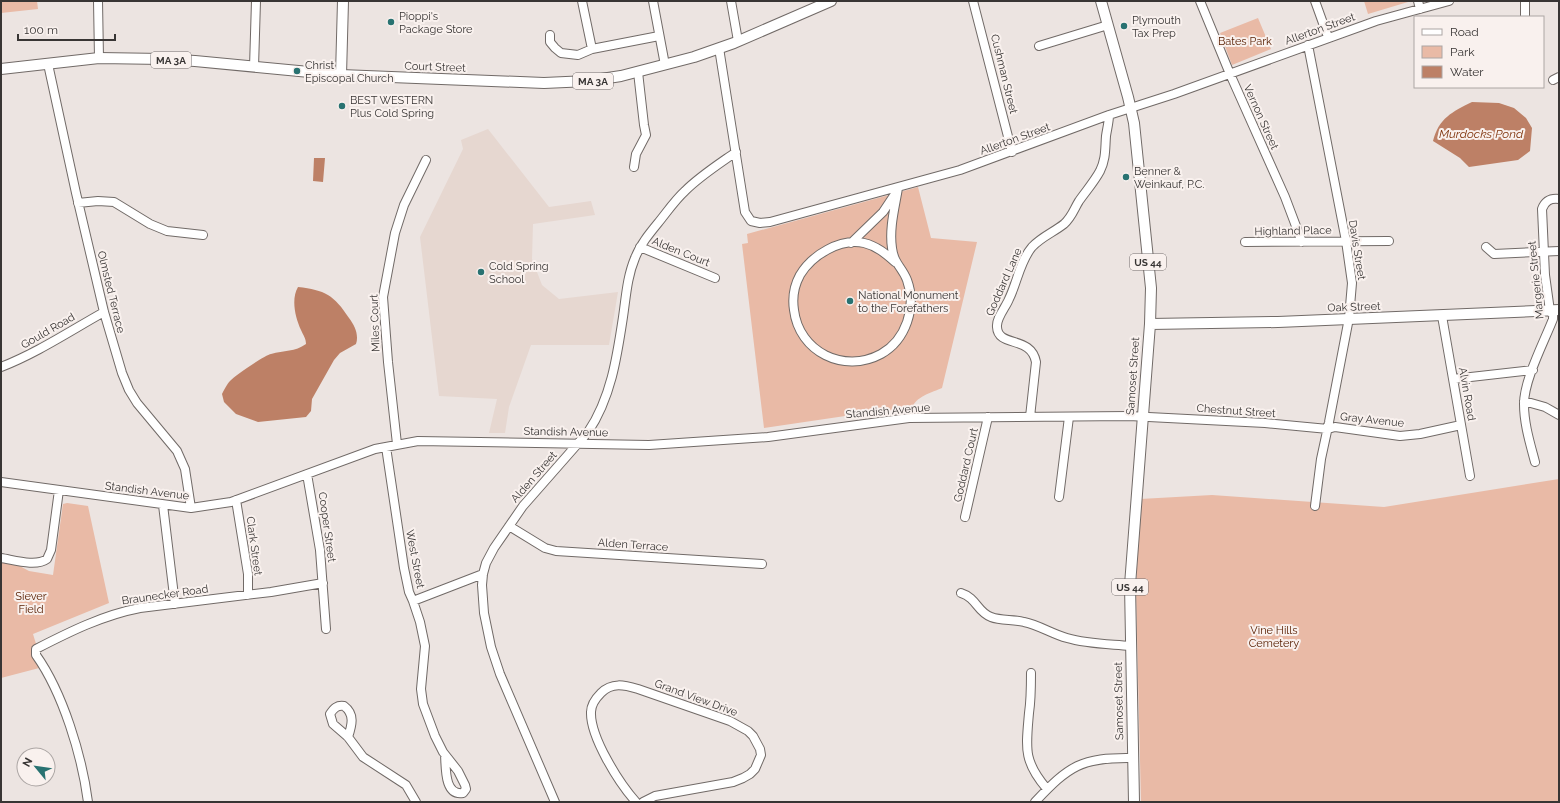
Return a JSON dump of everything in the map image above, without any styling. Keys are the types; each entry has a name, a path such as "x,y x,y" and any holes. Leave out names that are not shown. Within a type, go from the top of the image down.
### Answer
{"main road":[{"path":"341,75 343,1"},
{"name":"Court Street","path":"1,70 99,58 170,60 341,75 544,83 588,81 638,72 720,48 831,1"},
{"name":"Samoset Street","path":"1101,1 1131,108 1137,148 1151,288 1150,324 1130,585 1134,802"},
{"name":"Oak Street","path":"1150,324 1256,323 1349,318 1554,311"},
{"name":"Samoset Street","path":"1128,802 1130,766 1133,758"}],"street":[{"path":"98,1 99,58"},
{"path":"254,67 256,1"},
{"path":"582,1 592,49"},
{"path":"653,1 665,65"},
{"path":"731,1 738,41"},
{"name":"Cushman Street","path":"973,1 1012,152"},
{"name":"Vernon Street","path":"1200,1 1230,74 1285,197 1302,242"},
{"path":"1315,1 1328,37"},
{"name":"Allerton Street","path":"720,48 745,212 748,218 753,222 770,222 960,170 1109,115 1230,74 1419,5 1449,1"},
{"path":"1525,1 1525,16"},
{"path":"1039,46 1108,25"},
{"path":"550,35 550,42 561,53 578,55 592,49 659,36"},
{"name":"Davis Street","path":"1308,45 1346,241 1352,283 1349,318 1321,458 1314,506"},
{"name":"Olmsted Terrace","path":"48,64 78,203 104,312 114,347 129,390 137,403 177,451 185,469 191,508"},
{"path":"634,167 636,154 646,135 638,72"},
{"name":"Goddard Lane","path":"1030,417 1036,362 1035,355 1032,350 1027,347 1000,336 997,324 1014,291 1028,253 1039,241 1069,219 1078,202 1100,170 1106,156 1106,137 1109,115"},
{"name":"Alden Street","path":"555,802 500,674 490,647 484,613 482,585 483,574 494,548 523,506 597,419 606,398 617,352 629,279 633,263 640,247 686,190 702,176 736,152"},
{"name":"Miles Court","path":"397,444 388,362 383,296 395,234 404,205 426,160"},
{"path":"851,243 883,212 891,202 898,188"},
{"path":"895,262 891,243 898,188"},
{"name":"Margerie Street","path":"1535,462 1526,424 1524,401 1526,387 1553,320 1554,311 1543,251 1542,209 1544,204 1549,200 1559,199"},
{"path":"78,203 98,201 114,202 150,224 167,231 203,235"},
{"name":"Highland Place","path":"1245,242 1389,241"},
{"path":"851,243 866,244 876,248 887,254 895,262 900,267 907,279 912,304 909,316 899,338 891,347 870,358 853,361 835,360 811,345 804,337 795,318 794,286 800,275 813,260 831,248 851,243"},
{"name":"Alden Court","path":"640,247 715,278"},
{"path":"1486,247 1494,254 1559,251"},
{"name":"Gould Road","path":"1,368 44,347 74,328 104,312"},
{"name":"Alvin Road","path":"1442,316 1470,476"},
{"path":"1453,379 1533,370"},
{"path":"1524,401 1545,406 1559,415"},
{"path":"1059,497 1069,416"},
{"name":"Standish Avenue","path":"1,482 191,508 236,500 386,447 418,441 446,440 649,445 768,437 909,418 1142,416"},
{"name":"Chestnut Street","path":"1142,416 1265,423 1328,429"},
{"name":"Goddard Court","path":"965,518 988,417"},
{"name":"Gray Avenue","path":"1328,429 1335,427 1400,436 1420,434 1461,425"},
{"name":"West Street","path":"386,447 404,568 409,592 413,601 483,574"},
{"name":"Cooper Street","path":"307,474 314,510 323,583 326,629"},
{"path":"1,558 38,562 47,559 51,550 59,490"},
{"name":"Clark Street","path":"236,500 248,574 248,595"},
{"path":"163,505 175,604"},
{"name":"Alden Terrace","path":"509,526 545,548 556,551 762,564"},
{"name":"Braunecker Road","path":"88,802 86,785 64,709 55,688 36,655 36,649 77,629 119,612 271,592 323,583"},
{"path":"961,593 968,595 974,600 979,609 985,615 992,618 1026,622 1066,638 1130,646"},
{"path":"413,601 420,622 425,646 421,690 423,704 445,755"},
{"path":"1031,673 1027,750 1032,768 1047,789"},
{"name":"Grand View Drive","path":"636,802 625,790 615,774 591,720 590,710 594,700 609,686 622,685 638,689 730,721 748,731 757,742 761,755 755,769 750,774 733,782 654,796 643,802"},
{"path":"348,737 363,758 406,785 416,802"},
{"path":"1035,802 1064,773 1085,763 1110,758 1133,758"}],"shaded area":[{"name":"Cold Spring School","path":"488,129 549,207 591,201 595,215 533,224 532,259 542,285 559,299 618,292 609,345 531,345 509,407 505,433 489,433 497,399 439,396 420,237 463,149 461,140"}],"green space":[{"path":"1,1 37,1 38,9 1,13"},
{"path":"1364,1 1407,1 1408,2 1368,14"},
{"name":"Bates Park","path":"1258,18 1271,49 1232,65 1220,33"},
{"path":"918,187 931,238 977,242 942,388 920,398 913,405 912,409 879,411 764,428 742,244 748,243 747,234"},
{"name":"Vine Hills Cemetery","path":"1559,479 1559,802 1141,802 1136,592 1140,499 1212,495 1384,507"},
{"name":"Siever Field","path":"67,503 88,506 109,603 33,634 43,667 1,678 1,561 14,563 29,571 53,575 63,504"}],"water":[{"name":"Murdocks Pond","path":"1472,102 1499,103 1514,108 1526,118 1532,128 1530,151 1518,160 1469,167 1460,158 1433,141 1439,127 1447,117 1458,109"},
{"path":"314,158 325,158 323,182 313,181"},
{"path":"298,287 322,292 333,299 344,310 355,327 357,334 356,344 340,353 334,360 312,399 311,411 306,417 258,422 236,414 224,402 222,394 230,381 268,355 294,350 306,344 297,319 294,302"}],"place":[{"name":"Pioppi's Package Store","path":"391,22"},
{"name":"Plymouth Tax Prep","path":"1124,26"},
{"name":"Christ Episcopal Church","path":"297,71"},
{"name":"BEST WESTERN Plus Cold Spring","path":"342,106"},
{"name":"Benner & Weinkauf, P.C.","path":"1126,177"},
{"name":"Cold Spring School","path":"481,272"},
{"name":"National Monument to the Forefathers","path":"850,301"}]}
